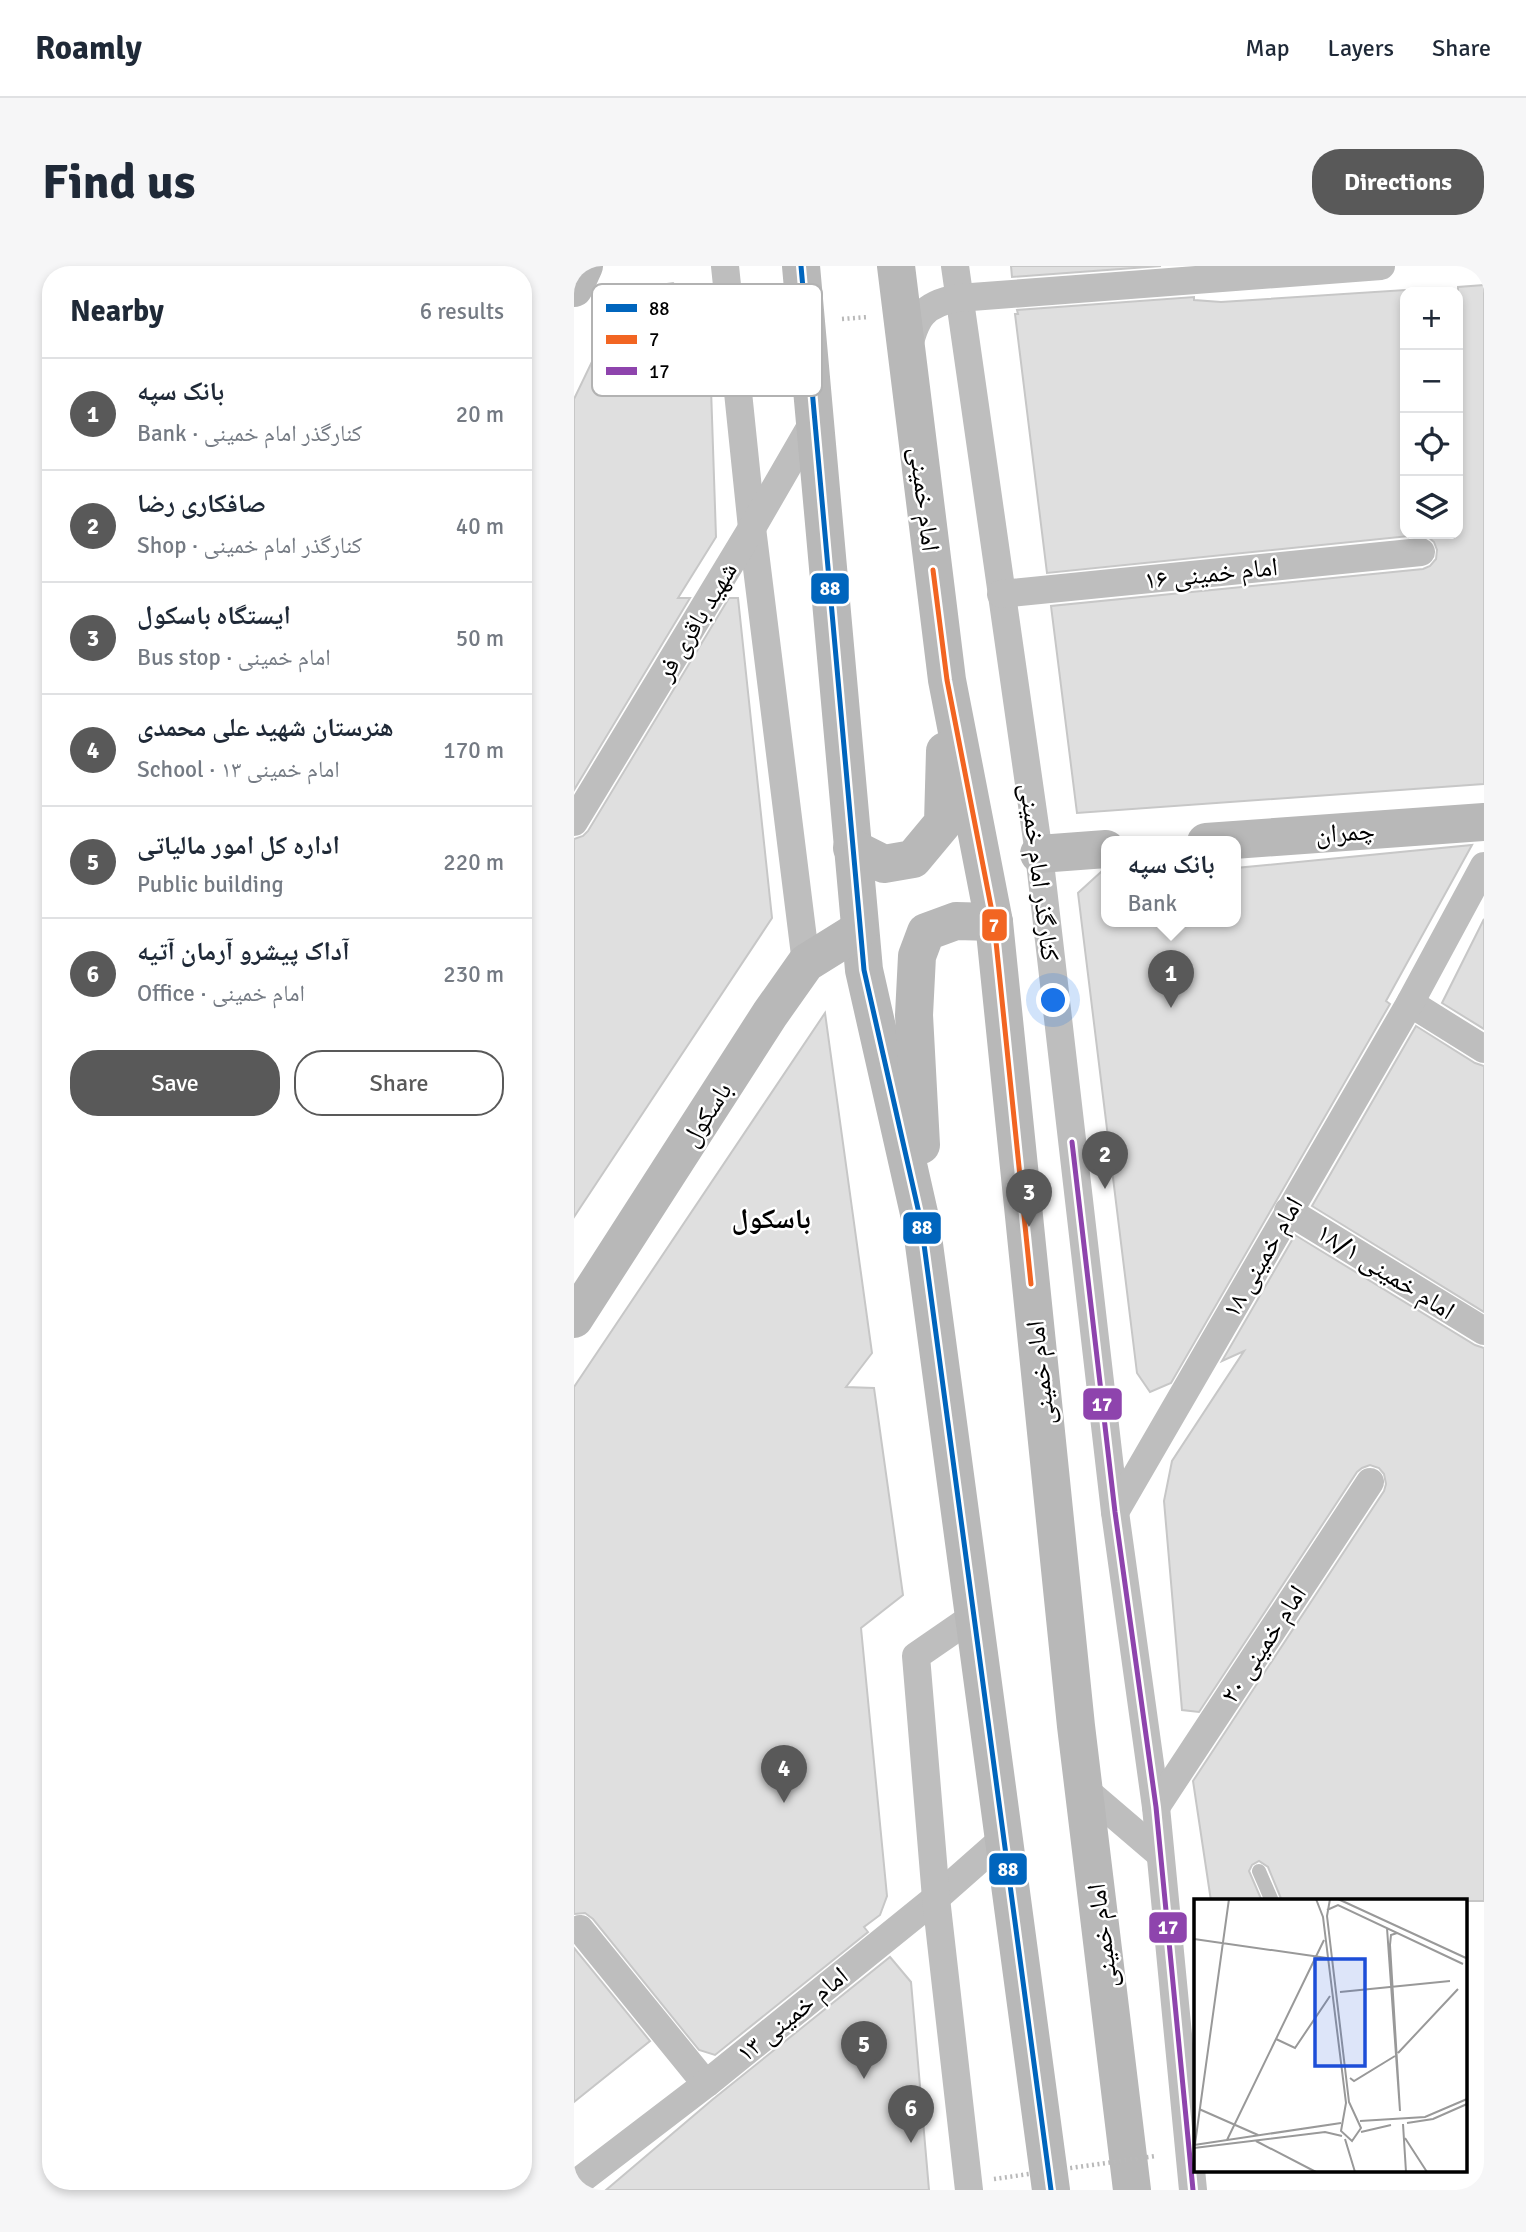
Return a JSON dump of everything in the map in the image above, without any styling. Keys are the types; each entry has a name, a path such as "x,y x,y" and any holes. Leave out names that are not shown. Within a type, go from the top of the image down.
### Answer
{"main road":[{"path":"574,288 584,266"},
{"path":"801,266 803,284"},
{"name":"امام خمینی","path":"896,266 947,680 994,922 1084,1789 1132,2190"},
{"path":"813,396 864,970 921,1222 1051,2190"},
{"path":"852,848 884,863 913,859 943,823 947,680"},
{"name":"چمران","path":"1241,839 1484,822"},
{"path":"1039,854 1101,849"},
{"path":"921,1222 921,1116 914,1015 917,956 926,932 956,921 994,922"},
{"name":"باسکول","path":"574,1319 770,1014 806,963 859,930"}],"street":[{"path":"725,266 727,284"},
{"name":"کنارگذر امام خمینی","path":"954,266 1039,854 1115,1512 1188,2056 1193,2190"},
{"path":"907,356 914,326 924,313 941,301 1380,266"},
{"path":"738,396 752,528 806,963"},
{"name":"شهید باقری فر","path":"574,822 815,419"},
{"name":"امام خمینی ۱۶","path":"1001,594 1421,552"},
{"name":"امام خمینی ۱۸","path":"1115,1512 1410,1003 1484,866"},
{"path":"1410,1003 1484,1049"},
{"name":"امام خمینی ۱۸/۱","path":"1289,1211 1484,1331"},
{"name":"امام خمینی ۲۰","path":"1156,1807 1370,1482"},
{"path":"974,1616 916,1656 936,1898 981,2184"},
{"path":"1084,1789 1160,1854"},
{"name":"امام خمینی ۱۳","path":"588,2183 936,1898 1004,1838"},
{"path":"580,1929 706,2084"}],"lane":[{"path":"1259,1871 1271,1899"}],"path":[{"path":"822,320 902,315"},
{"path":"981,2184 1155,2156"}],"building":[{"path":"1011,266 1161,266 1012,277"},
{"path":"1484,285 1484,784 1077,813 1051,606 1423,569 1436,559 1437,550 1430,539 1463,539 1463,287 1458,287"},
{"path":"1400,290 1400,537 1047,573 1015,314 1018,314 1017,310 1194,297 1194,300 1221,302"},
{"path":"592,362 592,396 711,396 716,537 678,598 690,598 574,790 574,399"},
{"path":"729,598 738,598 772,918 574,1217 574,839 588,831"},
{"path":"1472,845 1386,1001 1390,1004 1171,1383 1150,1392 1137,1373 1078,893 1101,872 1101,927 1241,927 1241,868"},
{"path":"1484,919 1484,1029 1442,1003"},
{"path":"825,1013 872,1353 846,1387 874,1388 903,1595 861,1628 887,1896 880,1915 864,1927 868,1932 715,2055 699,2050 593,1919 585,1913 574,1914 574,1387"},
{"path":"1416,1026 1484,1066 1484,1312 1312,1206"},
{"path":"1295,1235 1484,1348 1484,1901 1281,1899 1268,1867 1259,1861 1252,1865 1249,1871 1261,1899 1211,1899 1193,1781 1384,1491 1386,1484 1384,1474 1379,1468 1370,1465 1357,1472 1199,1712 1182,1710 1164,1501 1172,1461 1244,1351 1222,1361"},
{"path":"574,1948 650,2041 574,2102"},
{"path":"890,1957 911,1982 929,2190 606,2190 712,2100"}],"transit line":[{"name":"88","path":"801,266 803,284"},
{"name":"88","path":"813,396 864,970 921,1222 1051,2190"},
{"name":"7","path":"933,570 947,680 994,922 1031,1284"},
{"name":"17","path":"1072,1142 1115,1512 1156,1807 1193,2190"}],"place":[{"name":"بانک سپه","path":"1171,1008"},
{"name":"صافکاری رضا","path":"1105,1189"},
{"name":"ایستگاه باسکول","path":"1029,1227"},
{"name":"هنرستان شهید علی محمدی","path":"784,1803"},
{"name":"اداره کل امور مالیاتی","path":"864,2079"},
{"name":"آداک پیشرو آرمان آتیه","path":"911,2143"}],"district":[{"name":"باسکول","path":"771,1218"}]}
